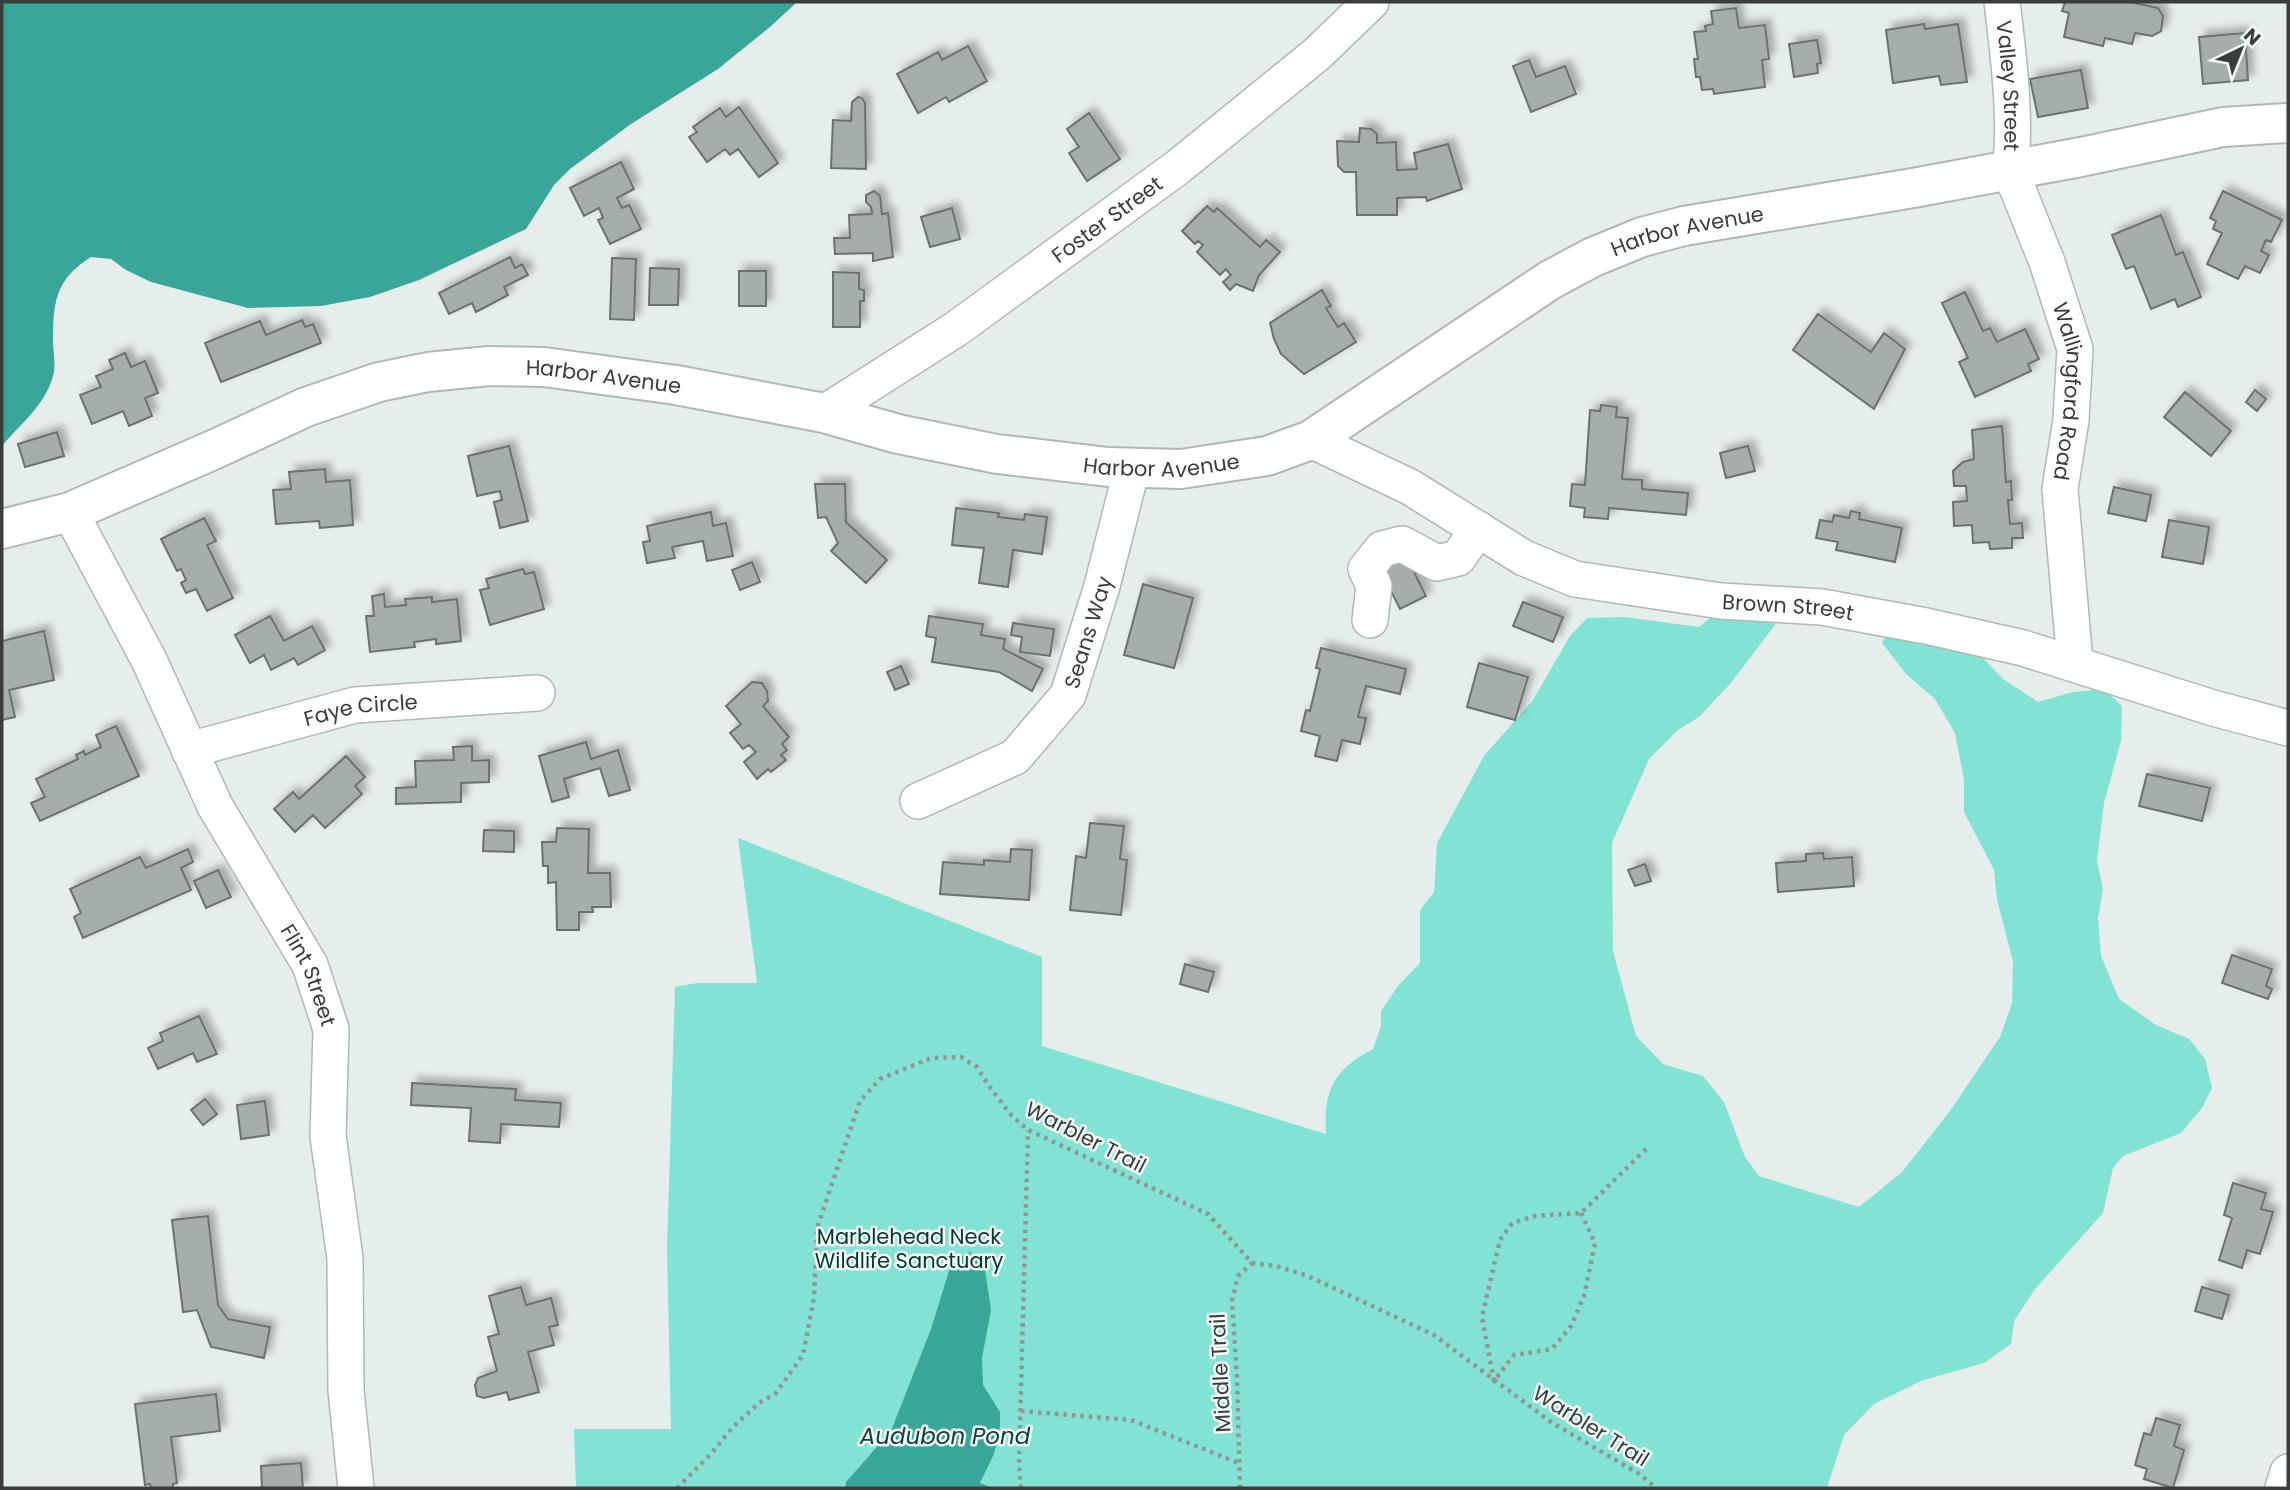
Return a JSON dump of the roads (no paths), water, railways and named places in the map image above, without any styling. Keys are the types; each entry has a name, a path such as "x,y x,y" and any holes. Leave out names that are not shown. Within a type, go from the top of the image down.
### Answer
{"main road":[{"name":"Harbor Avenue","path":"2,529 70,512 306,407 379,382 428,372 489,366 544,367 676,385 824,413 898,434 997,454 1132,468 1181,469 1267,456 1311,440 1549,280 1593,257 1642,237 1684,226 2010,170 2223,127 2288,123"}],"street":[{"name":"Foster Street","path":"824,413 956,329 1178,167 1317,54 1371,2"},
{"name":"Valley Street","path":"2002,2 2010,101 2010,170"},
{"name":"Wallingford Road","path":"2010,170 2048,262 2075,349 2071,420 2060,489 2075,663"},
{"name":"Brown Street","path":"1311,440 1410,487 1524,558 1575,579 1721,601 1822,607 1926,625 2023,648 2213,708 2288,728"},
{"name":"Seans Way","path":"918,801 1015,757 1068,695 1102,586 1132,468"},
{"name":"Flint Street","path":"70,512 149,660 215,806 310,965 331,1029 328,1136 345,1258 346,1390 356,1488"},
{"path":"1370,620 1374,586 1367,569 1382,549 1402,544 1437,563 1458,558 1478,529"},
{"name":"Faye Circle","path":"190,750 355,705 537,693"},
{"path":"2283,1488 2288,1472"}],"water":[{"path":"2,2 797,2 718,69 631,124 570,169 554,185 526,229 419,280 370,297 321,306 248,308 151,282 111,259 91,257 69,275 58,294 54,317 54,369 46,394 2,446"},
{"name":"Audubon Pond","path":"970,1252 985,1270 991,1310 982,1358 983,1385 1000,1412 1000,1426 994,1454 980,1483 992,1488 845,1488 846,1482 891,1431 931,1329 949,1271 957,1258"}],"park label":[{"name":"Marblehead Neck Wildlife Sanctuary","path":"909,1248"}]}
